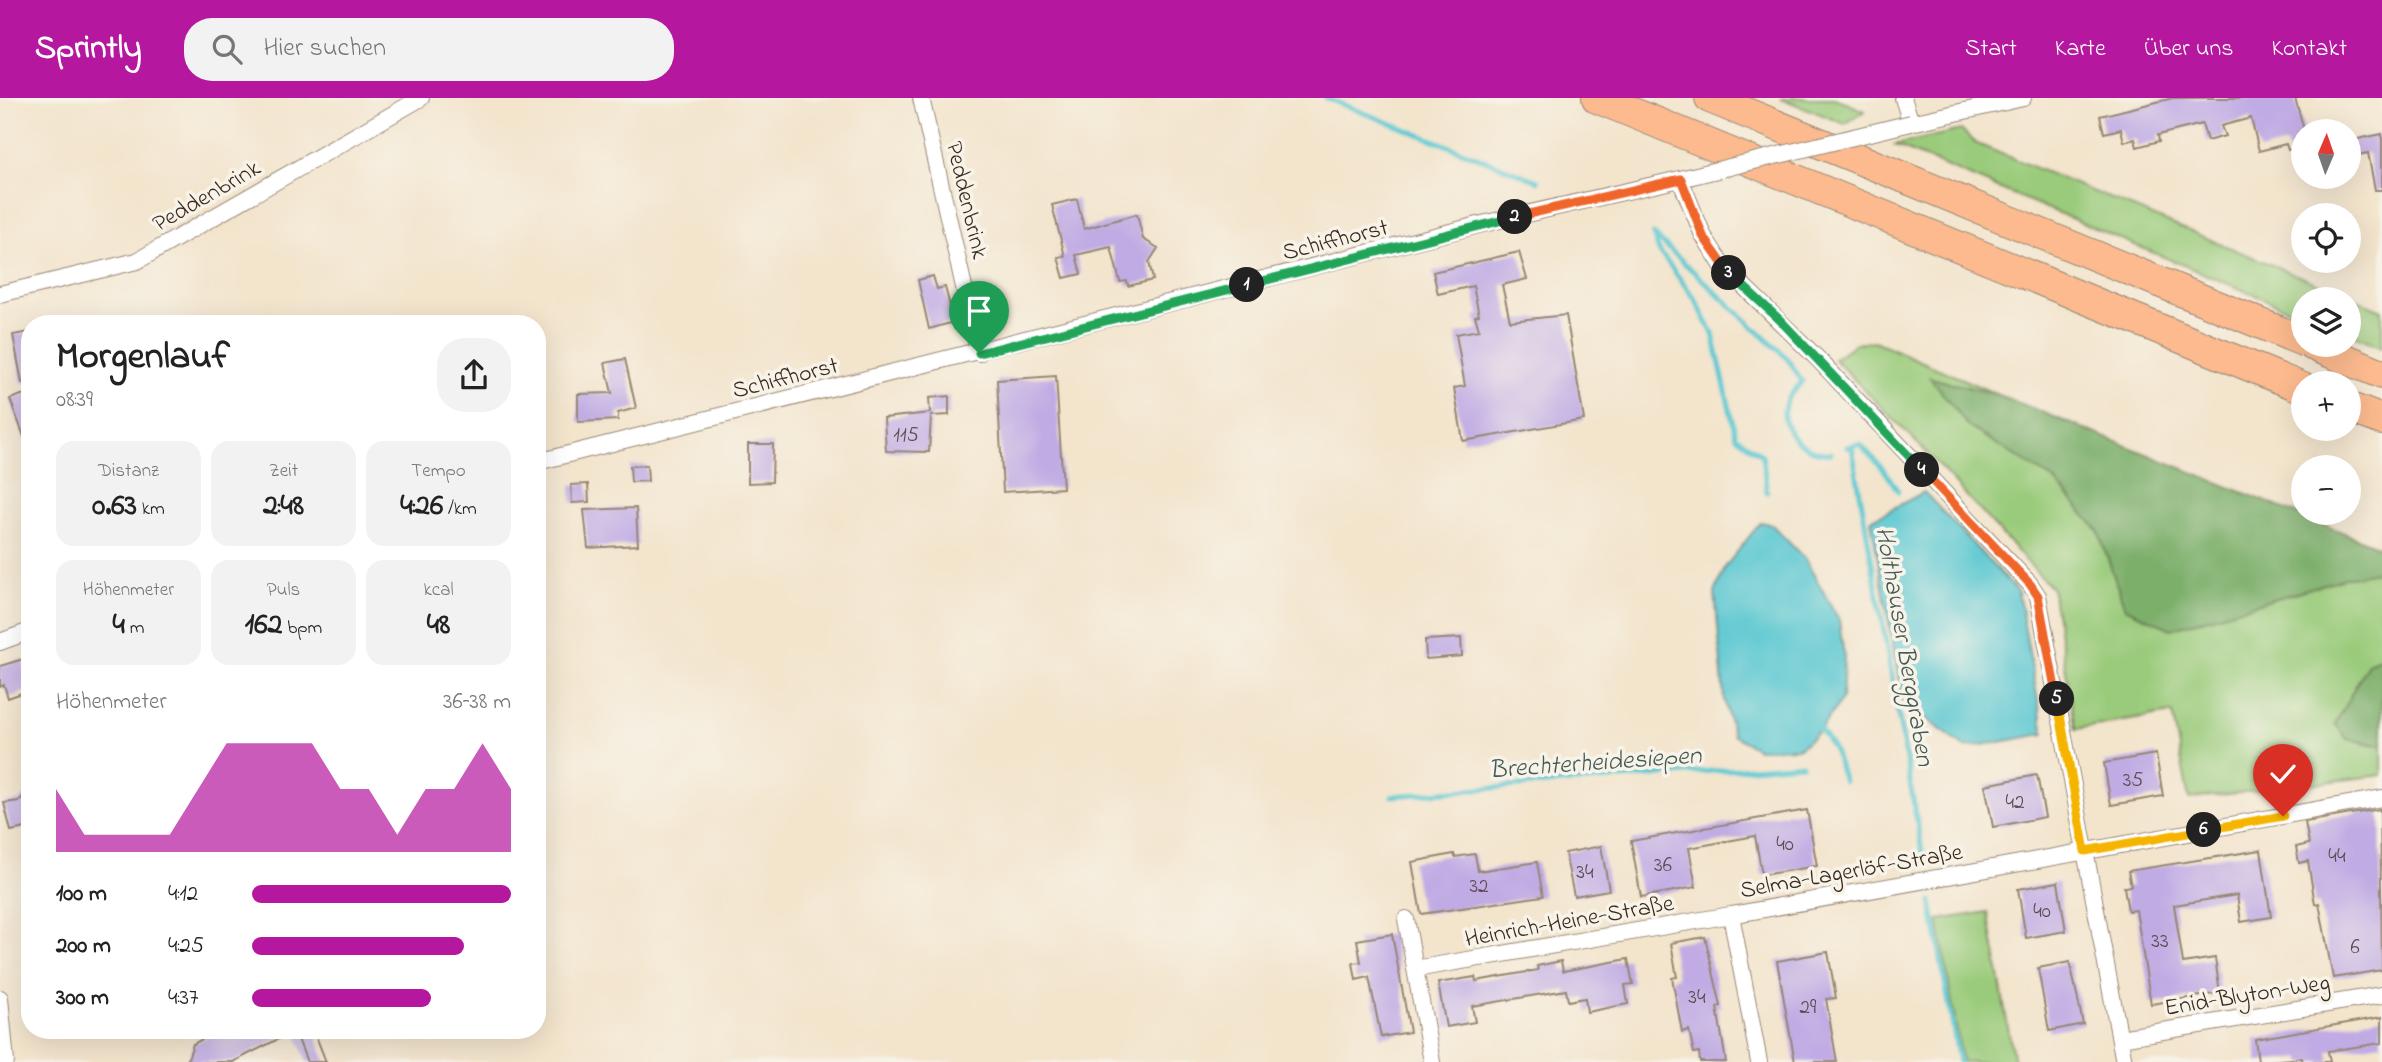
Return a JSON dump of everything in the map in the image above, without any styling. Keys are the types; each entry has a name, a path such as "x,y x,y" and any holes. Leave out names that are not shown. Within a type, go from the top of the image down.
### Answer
{"highway":[{"path":"1597,98 2291,383"},
{"path":"1710,98 2291,336"},
{"path":"2342,357 2382,373"},
{"path":"2361,412 2382,420"}],"street":[{"name":"Peddenbrink","path":"0,294 137,261 421,98"},
{"name":"Peddenbrink","path":"921,98 979,353"},
{"path":"1903,98 1910,118"},
{"name":"Schiffhorst","path":"546,460 979,353 1478,225 1681,179 1910,118 1928,119 2023,98"},
{"path":"1681,179 1688,204 1721,265 1819,360 2030,584 2038,596 2124,1062"},
{"path":"0,642 21,634"},
{"name":"Selma-Lagerlöf-Straße","path":"1759,1062 1731,915 2382,798"},
{"name":"Heinrich-Heine-Straße","path":"1415,969 1731,915"},
{"path":"1406,919 1432,1062"},
{"name":"Enid-Blyton-Weg","path":"2120,1038 2382,995"},
{"path":"0,998 6,1062"}],"green space":[{"path":"1780,98 1835,98 1865,111 1845,124"},
{"path":"1961,130 1977,144 2326,287 2291,287 2291,310 1895,145"},
{"path":"2361,301 2382,310 2382,347 2361,338"},
{"path":"1874,341 1999,395 1931,378 1969,427 2054,480 2098,530 2125,608 2382,571 2382,657 2368,663 2363,744 2382,745 2382,775 2189,799 2172,713 2076,729 2052,589 1928,454 1834,359 1856,343"},
{"path":"1930,378 1999,395 2291,512 2291,525 2324,525 2382,548 2382,571 2345,578 2171,629 2125,608 2098,530 2054,480 1969,427"},
{"path":"2382,657 2382,745 2347,739 2335,724 2368,663"},
{"path":"1988,912 2014,1062 1962,1062 1938,920"}],"water":[{"path":"1924,492 2018,592 2044,734 1966,748 1903,702 1871,520"},
{"path":"1761,522 1772,525 1805,559 1839,620 1844,656 1842,699 1820,730 1799,748 1758,749 1733,735 1724,699 1715,592 1726,566"}],"building":[{"path":"2173,98 2295,98 2301,119 2291,119 2291,149 2288,150 2286,144 2259,151 2251,118 2221,126 2225,136 2207,141 2202,124 2158,135 2159,141 2137,147 2135,139 2124,142 2121,129 2104,133 2100,116"},
{"path":"2382,134 2382,190 2375,190 2368,153 2361,154 2361,138"},
{"path":"1077,199 1084,229 1137,214 1143,239 1158,248 1149,262 1153,280 1128,286 1127,281 1120,282 1111,247 1076,255 1081,274 1064,278 1058,257 1065,256 1052,205"},
{"path":"1519,252 1527,279 1502,285 1510,321 1566,315 1584,420 1463,441 1454,388 1465,386 1456,334 1479,330 1475,316 1479,315 1473,286 1438,294 1433,272"},
{"path":"933,276 937,289 945,287 954,322 929,329 918,280"},
{"path":"21,334 21,378 13,335"},
{"path":"625,359 636,408 618,413 618,420 578,422 578,394 612,393 605,363"},
{"path":"1056,376 1063,488 1003,492 997,380"},
{"path":"21,395 21,428 10,399"},
{"path":"949,396 949,415 931,416 929,452 886,451 884,418 930,413 929,398"},
{"path":"748,444 773,444 772,482 748,483"},
{"path":"647,465 648,481 631,482 630,466"},
{"path":"588,484 589,502 572,503 571,485"},
{"path":"636,508 638,545 588,548 584,510"},
{"path":"1461,638 1462,656 1426,659 1425,640"},
{"path":"21,660 21,693 8,698 4,685 0,687 0,666"},
{"path":"2156,754 2163,796 2111,805 2104,763"},
{"path":"2037,775 2045,817 1993,827 1985,785"},
{"path":"21,799 21,829 11,831 4,803"},
{"path":"2380,809 2382,970 2333,978 2319,903 2315,904 2308,861 2299,863 2296,847 2309,844 2305,822"},
{"path":"1807,810 1817,866 1762,875 1755,836 1689,848 1696,887 1641,897 1631,841"},
{"path":"1601,846 1609,890 1574,896 1565,853"},
{"path":"2261,850 2271,917 2241,922 2237,895 2174,905 2183,963 2215,958 2220,993 2151,1004 2136,910 2128,911 2124,887 2131,886 2128,871"},
{"path":"1454,854 1455,857 1475,854 1478,871 1537,862 1543,896 1421,914 1412,862"},
{"path":"2058,882 2066,931 2026,938 2018,889"},
{"path":"1392,934 1410,1032 1381,1037 1369,977 1356,980 1353,963 1361,962 1357,940"},
{"path":"1705,937 1721,1006 1717,1007 1726,1062 1700,1062 1699,1052 1694,1053 1689,1030 1682,1032 1672,978 1677,977 1671,943"},
{"path":"1828,952 1836,998 1826,999 1837,1062 1795,1062 1777,961"},
{"path":"1628,959 1633,984 1625,985 1628,1004 1587,1012 1585,998 1568,1001 1566,990 1472,1006 1475,1022 1446,1027 1438,983 1475,977 1476,981 1538,970 1537,966 1561,961 1563,971"},
{"path":"2070,962 2083,1024 2049,1031 2038,968"},
{"path":"2382,1017 2382,1043 2328,1051 2330,1062 2303,1062 2302,1058 2258,1062 2255,1039"},
{"path":"203,1039 278,1039 233,1062 187,1062 193,1044"},
{"path":"298,1039 317,1039 326,1062 307,1062"}],"waterway":[{"path":"1326,98 1538,181"},
{"path":"1653,234 1787,358 1802,381 1789,396 1784,409 1788,428 1794,437 1811,450 1831,453"},
{"path":"1653,235 1659,251 1695,299 1713,334 1736,436 1762,455 1767,492"},
{"path":"1850,446 1860,444 1885,471 1898,491"},
{"name":"Holthauser Berggraben","path":"1847,447 1852,447 1923,857"},
{"path":"1820,730 1833,748 1844,781"},
{"name":"Brechterheidesiepen","path":"1392,796 1802,764"},
{"name":"Holthauser Berggraben","path":"1931,902 1959,1062"}],"route":[{"path":"979,353 1478,225 1681,179 1688,204 1721,265 1819,360 2030,584 2038,596 2085,851 2283,816"}]}
